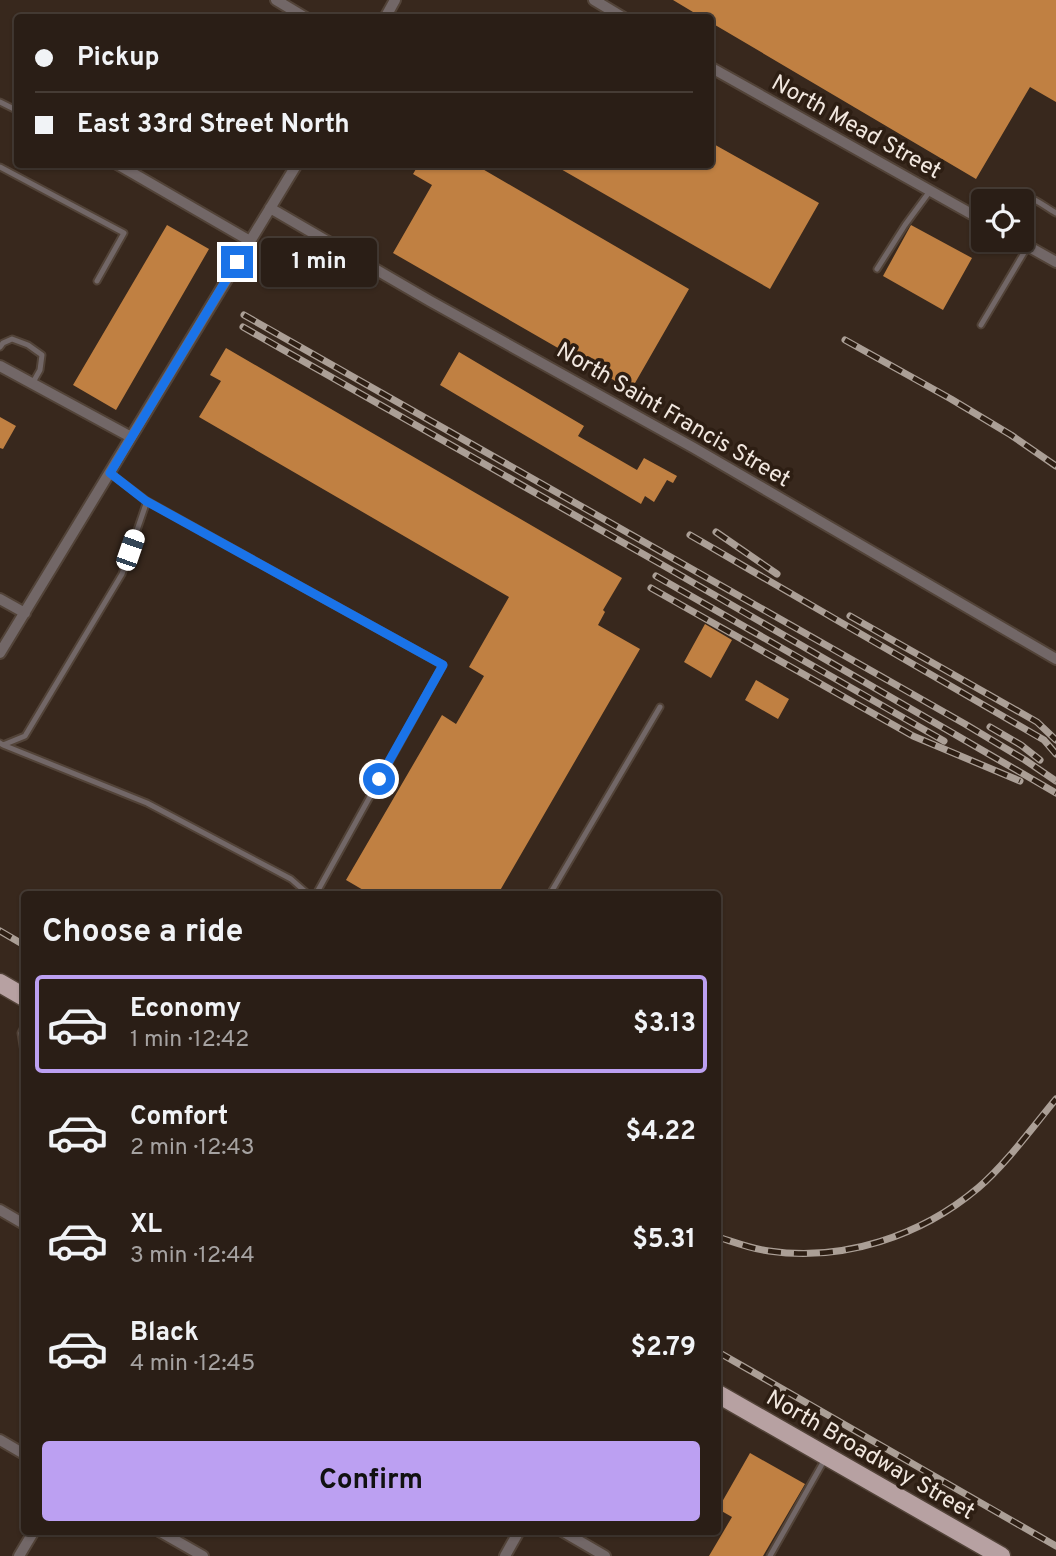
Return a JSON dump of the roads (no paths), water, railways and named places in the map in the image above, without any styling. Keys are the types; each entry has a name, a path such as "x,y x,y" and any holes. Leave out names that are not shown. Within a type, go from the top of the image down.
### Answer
{"main road":[{"path":"0,983 21,995"},
{"name":"North Broadway Street","path":"721,1396 994,1554"}],"street":[{"path":"276,0 299,14"},
{"path":"594,0 617,14"},
{"name":"North Mead Street","path":"714,69 971,214"},
{"path":"124,168 250,241"},
{"path":"0,653 295,168"},
{"name":"North Saint Francis Street","path":"270,208 430,301 694,448 1056,659"},
{"path":"1034,249 1056,262"},
{"path":"0,366 131,437"},
{"path":"0,599 25,613"},
{"path":"0,1210 21,1222"},
{"path":"0,1440 21,1452"},
{"path":"19,1556 31,1535"},
{"path":"166,1535 203,1556"},
{"path":"505,1556 517,1535"},
{"path":"569,1535 606,1556"}],"lane":[{"path":"0,167 124,233 97,281"},
{"path":"877,269 930,191"},
{"path":"1034,201 1056,213"},
{"path":"981,325 1024,252"},
{"path":"0,347 12,339 41,355 40,370 32,384"},
{"path":"110,473 146,501 443,665 318,891"},
{"path":"2,744 25,736 122,574 146,501"},
{"path":"552,891 660,707"},
{"path":"2,744 148,803 291,879 305,891"},
{"path":"771,1556 827,1457"}],"railway":[{"path":"244,315 965,724 1056,781"},
{"path":"243,327 666,567 1056,793"},
{"path":"845,340 951,399 1056,466"},
{"path":"716,532 777,574"},
{"path":"690,535 1044,740 1056,754"},
{"path":"656,576 944,741"},
{"path":"651,588 913,736 1020,781"},
{"path":"850,616 1037,722 1056,740"},
{"path":"990,727 1040,760"},
{"path":"0,931 21,943"},
{"path":"721,1238 763,1250 825,1253 853,1249 906,1232 932,1220 978,1188 1009,1157 1056,1099"},
{"path":"721,1354 1056,1546"}]}
